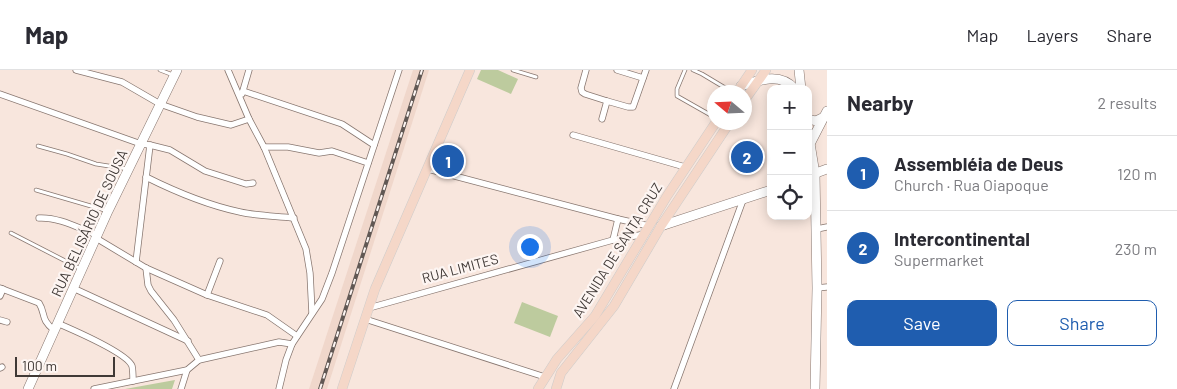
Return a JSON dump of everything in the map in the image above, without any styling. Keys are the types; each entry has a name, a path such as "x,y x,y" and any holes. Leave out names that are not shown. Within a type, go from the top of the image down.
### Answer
{"main road":[{"path":"342,389 386,263 470,70"},
{"path":"742,85 752,70"},
{"path":"752,90 766,70"},
{"name":"AVENIDA DE SANTA CRUZ","path":"538,389 557,359 595,316 685,167 710,130"},
{"name":"AVENIDA DE SANTA CRUZ","path":"556,389 564,368 614,306 661,226 725,130"}],"street":[{"path":"76,70 129,86 160,104 196,117 226,125 249,119"},
{"path":"228,70 249,119 264,147 306,249 309,262 312,314"},
{"path":"240,99 249,70"},
{"path":"278,389 292,344 322,299 332,273 399,70"},
{"path":"586,70 581,88 582,92 628,107 633,106 646,70"},
{"path":"617,70 643,78"},
{"path":"799,70 801,85"},
{"name":"RUA BELISÁRIO DE SOUSA","path":"28,389 96,236 128,170 145,145 160,104 176,73"},
{"path":"749,85 769,78 779,79 790,85"},
{"path":"243,91 334,121 374,145"},
{"path":"0,94 145,145 170,150 206,171 246,184 253,183"},
{"path":"602,119 607,101"},
{"path":"812,120 816,121 826,114"},
{"path":"812,140 826,114"},
{"path":"573,135 685,167"},
{"path":"136,262 146,177 145,145"},
{"path":"264,147 288,147 320,153 332,151 368,162"},
{"path":"428,169 618,219 647,230"},
{"path":"815,389 817,288 816,229 812,175 827,169"},
{"path":"146,177 174,191 219,208 251,214 294,218"},
{"path":"661,226 767,191"},
{"path":"674,389 743,200"},
{"path":"39,218 62,222 96,236 146,268 207,295 266,314 297,336"},
{"path":"613,240 618,219"},
{"path":"816,229 827,227"},
{"name":"RUA LIMITES","path":"369,308 647,230"},
{"path":"207,295 220,261"},
{"path":"146,268 148,285 151,291 188,341 199,360"},
{"path":"817,288 827,287"},
{"path":"0,296 1,288 39,303 46,323 90,338 126,359 132,365 133,381"},
{"path":"73,288 188,341"},
{"path":"365,320 545,377"},
{"path":"94,389 187,370 199,360 279,342 292,344"},
{"path":"181,389 187,370"}],"lane":[{"path":"160,70 176,73"},
{"path":"513,70 536,77"},
{"path":"685,70 677,89 677,96 707,113"},
{"path":"693,70 720,85"},
{"path":"38,146 96,164 128,170"},
{"path":"36,190 108,211"},
{"path":"12,233 82,269"}],"shaded area":[{"path":"413,70 429,70 327,389 309,389"}],"green space":[{"path":"481,70 498,70 518,79 511,94 477,79"},
{"path":"522,302 558,316 550,337 514,323"},
{"path":"175,380 172,389 125,389"}],"railway":[{"path":"320,389 422,70"}],"place":[{"name":"Intercontinental","path":"747,157"},
{"name":"Assembléia de Deus","path":"448,161"}]}
